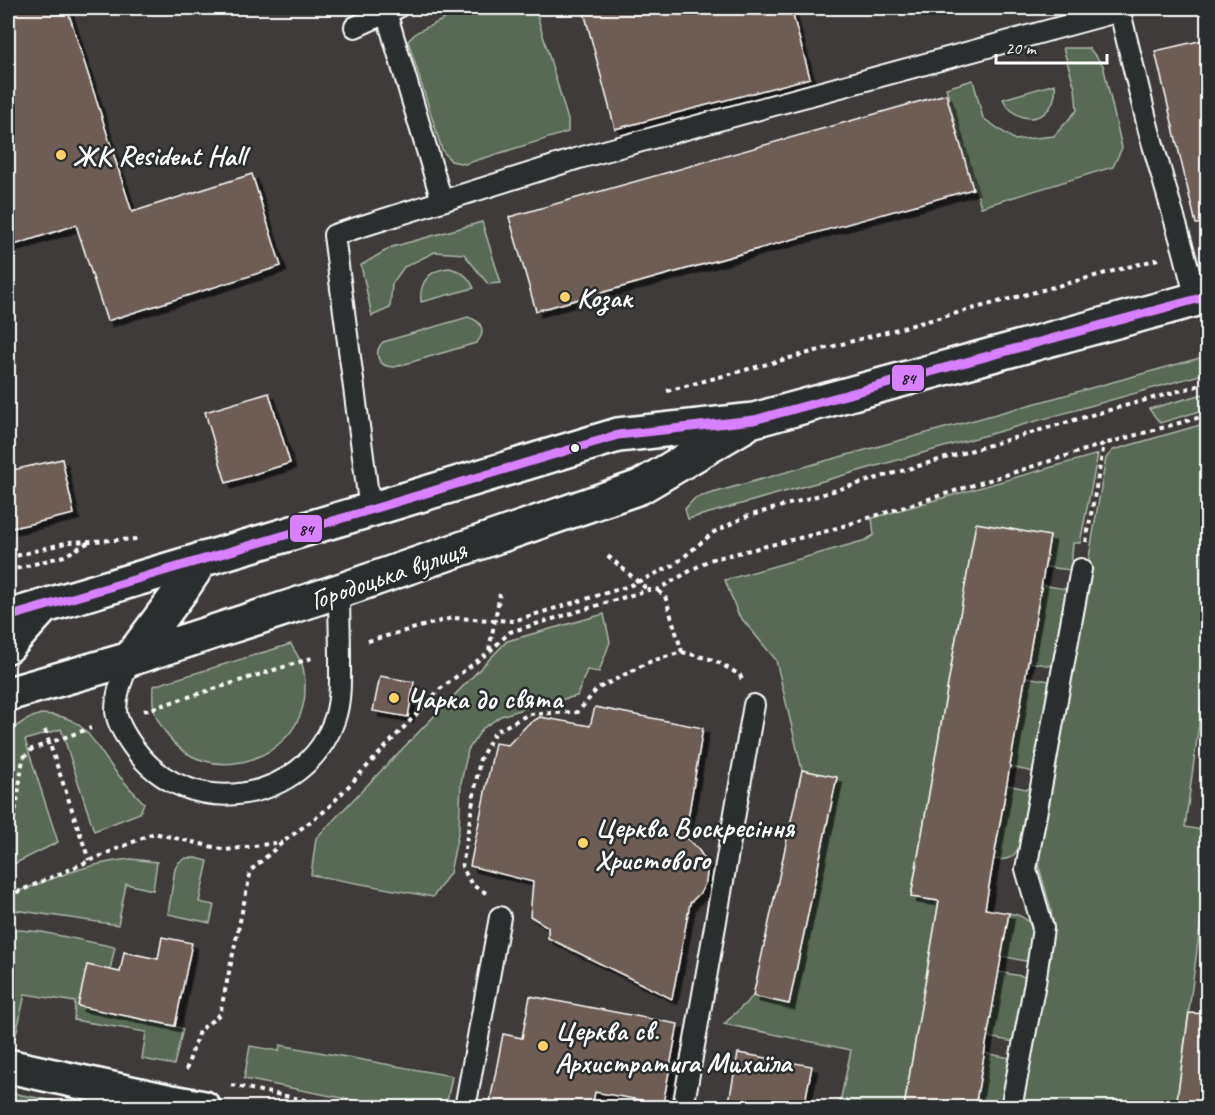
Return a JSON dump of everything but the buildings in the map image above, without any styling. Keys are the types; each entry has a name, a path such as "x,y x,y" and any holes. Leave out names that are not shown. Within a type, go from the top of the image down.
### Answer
{"main road":[{"name":"Городоцька вулиця","path":"8,617 618,435 754,420 1202,298"},
{"name":"Городоцька вулиця","path":"8,694 130,659 339,591 640,487 754,420"},
{"path":"130,659 202,559"},
{"path":"8,646 43,607"},
{"path":"8,1066 172,1102 214,1096"}],"lane":[{"path":"370,510 334,235 579,158 1119,9 1149,131 1184,252 1202,298"},
{"path":"355,27 391,10 442,201"},
{"path":"1011,1107 1035,983 1043,928 1026,870 1081,569"},
{"path":"130,659 118,687 116,714 125,736 139,756 177,785 200,793 224,796 248,793 271,786 292,775 310,759 324,740 335,719 340,695 339,591"},
{"path":"683,1107 754,705"},
{"path":"465,1107 500,918"}],"path":[{"path":"660,393 1167,257"},
{"path":"365,642 452,618 513,621 629,586 674,565 714,532 745,517 1208,382"},
{"path":"184,1075 199,1031 220,1014 251,870 283,842 326,810 440,689 489,652 510,632 648,590 657,590 709,560 824,532 1104,444 1208,415"},
{"path":"1081,569 1104,444"},
{"path":"8,558 69,542 146,538"},
{"path":"8,571 64,556 93,540"},
{"path":"608,556 648,590"},
{"path":"657,590 665,596 682,652"},
{"path":"489,652 500,594"},
{"path":"500,918 500,900 472,885 462,867 480,759 495,732 529,714 578,712 597,689 649,662 682,652 714,660 740,675 754,705"},
{"path":"173,702 313,657"},
{"path":"8,846 23,758 32,749 90,728"},
{"path":"45,730 89,860"},
{"path":"8,896 154,833 226,850 283,842"},
{"path":"214,1096 345,1107"}],"green space":[{"path":"467,8 535,8 568,120 568,132 465,164 451,161 442,150 408,41 417,32"},
{"path":"1063,48 1089,48 1103,65 1122,148 1113,167 981,207 946,88 973,80 983,118 1015,140 1054,136 1077,110 1075,88"},
{"path":"1055,84 1055,96 1051,106 1037,117 1028,118 1018,115 1003,99"},
{"path":"482,222 501,283 488,284 464,254 435,252 404,267 392,284 390,308 372,316 361,265 392,247"},
{"path":"449,268 464,275 474,288 421,302 422,289 427,278 436,271"},
{"path":"468,317 477,321 481,327 481,335 476,343 395,367 381,363 379,359 378,351 383,342"},
{"path":"1207,356 1207,373 688,519 685,509 695,498"},
{"path":"1207,393 1207,409 1160,423 1149,409"},
{"path":"1207,423 1208,658 1185,827 1207,831 1208,868 1176,1107 1020,1108 1051,935 1051,910 1038,855 1106,458 1113,450"},
{"path":"1098,454 1080,543 1073,543 1071,570 1045,567 1050,536 976,524 911,896 939,901 904,1107 839,1107 851,1050 724,1024 753,996 789,1003 837,778 802,770 776,660 738,614 725,580 866,540 874,535 872,518"},
{"path":"1042,585 1066,589 1052,666 1028,662"},
{"path":"604,614 610,642 599,672 587,670 577,696 501,716 482,729 468,750 461,783 459,829 450,873 433,897 311,875 316,838 507,641"},
{"path":"291,644 303,667 305,691 300,715 288,735 270,750 249,760 227,764 204,761 183,751 160,724 153,706 153,686"},
{"path":"1026,677 1050,681 1034,772 1010,767"},
{"path":"41,714 56,715 78,724 86,731 118,775 144,803 140,813 94,831 61,729 25,740 58,842 8,867 8,733 31,717"},
{"path":"1007,785 1032,790 1026,827 1015,854 1009,858 994,859"},
{"path":"186,858 208,861 199,902 214,905 210,923 168,914 175,869 179,862"},
{"path":"131,859 157,862 153,890 126,884 118,925 8,909 8,895 84,868"},
{"path":"1009,913 1026,919 1030,924 1032,937 1030,962 1001,956"},
{"path":"8,929 42,932 115,947 110,970 79,1006 183,1029 174,1065 142,1059 146,1032 74,1020 75,1002 25,994 16,1035 8,1042"},
{"path":"999,972 1027,977 1014,1042 987,1037"},
{"path":"280,1045 452,1076 446,1107 388,1107 244,1079 250,1046 279,1051"},
{"path":"984,1053 1011,1058 1001,1107 975,1108"},
{"path":"8,1093 12,1093 85,1107 8,1107"}],"transit line":[{"name":"84","path":"8,617 618,435 754,420 1208,296"}],"place":[{"name":"ЖК Resident Hall","path":"61,155"},
{"name":"Козак","path":"565,297"},
{"name":"Чарка до свята","path":"394,698"},
{"name":"Церква Воскресіння Христового","path":"583,843"},
{"name":"Церква св. Архистратига Михаїла","path":"543,1046"}]}
